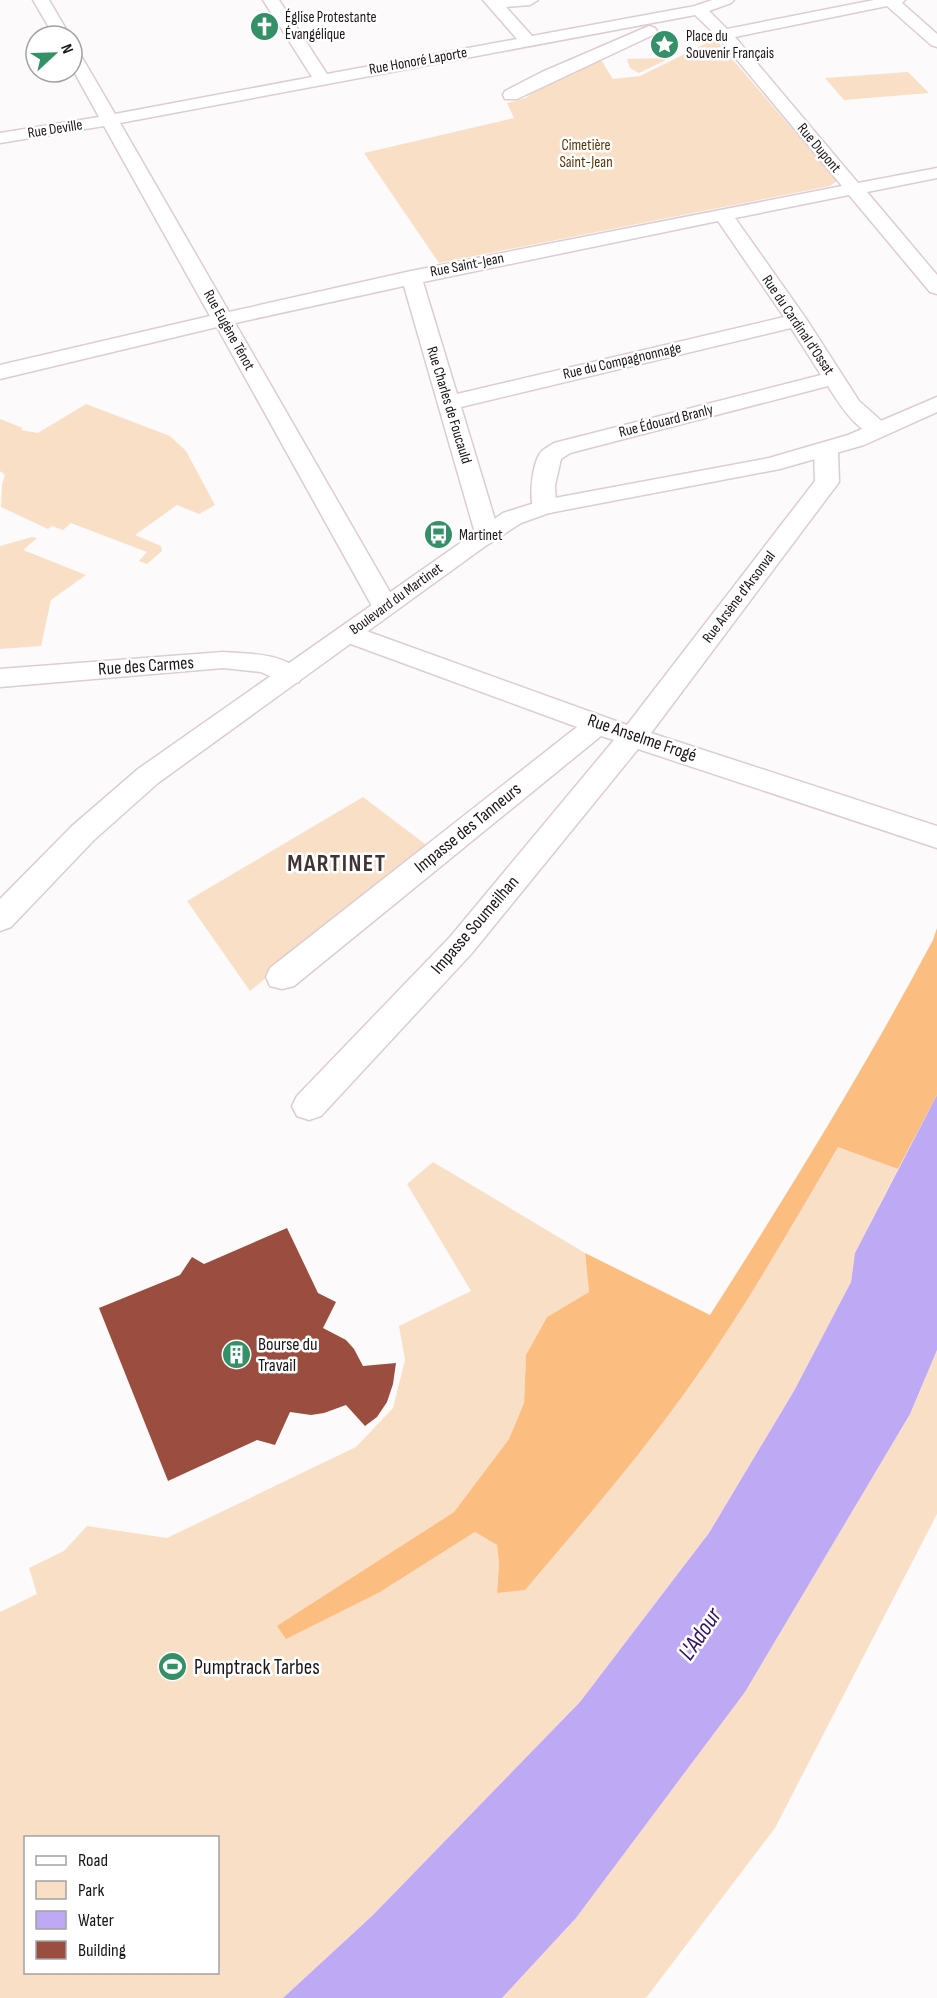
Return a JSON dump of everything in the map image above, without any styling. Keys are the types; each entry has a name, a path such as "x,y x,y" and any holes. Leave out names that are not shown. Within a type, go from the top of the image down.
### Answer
{"street":[{"path":"40,0 55,24"},
{"path":"272,0 322,79"},
{"path":"493,2 530,0"},
{"path":"724,34 893,0 937,42"},
{"name":"Rue Honoré Laporte","path":"110,120 698,10 722,1"},
{"path":"493,2 527,41"},
{"path":"511,95 548,76 698,10"},
{"name":"Rue Dupont","path":"698,10 724,34 937,288"},
{"name":"Rue Eugène Ténot","path":"84,75 386,606"},
{"name":"Rue Deville","path":"0,138 110,120"},
{"name":"Rue Saint-Jean","path":"0,372 222,318 411,277 937,173"},
{"name":"Rue du Cardinal d'Ossat","path":"723,215 797,320 851,405 878,430"},
{"name":"Rue Charles de Foucauld","path":"411,277 487,533"},
{"name":"Rue du Compagnonnage","path":"448,403 797,320"},
{"name":"Rue Édouard Branly","path":"544,507 543,485 550,456 562,448 835,378"},
{"name":"Boulevard du Martinet","path":"0,919 83,833 148,776 487,533 512,518 544,507 772,465 826,450 937,404"},
{"name":"Rue Arsène d'Arsonval","path":"633,737 827,482 826,450"},
{"name":"Rue Anselme Frogé","path":"349,634 633,737 937,837"},
{"name":"Rue des Carmes","path":"0,678 223,660 267,664 289,676"},
{"name":"Impasse des Tanneurs","path":"282,977 598,724"},
{"name":"Impasse Soumeilhan","path":"309,1106 461,945 633,737"}],"green space":[{"name":"Cimetière Saint-Jean","path":"715,39 837,181 830,186 439,263 364,153 514,118 507,103 526,98 538,87 595,61 601,60 613,79 640,76"},
{"path":"665,58 666,60 639,73 630,68 627,59"},
{"path":"908,72 929,93 844,100 825,78"},
{"path":"86,404 170,436 186,451 215,505 199,514 177,505 135,535 161,546 162,551 147,564 139,561 147,552 71,523 63,530 52,526 48,529 1,507 2,484 5,475 0,471 0,419 23,428 21,430 38,433"},
{"path":"32,537 37,538 23,550 86,575 51,600 41,646 0,649 0,546"},
{"path":"363,797 429,847 250,991 187,901"},
{"path":"838,1146 898,1169 855,1253 851,1282 794,1391 709,1533 580,1702 373,1915 283,1998 0,1998 0,1612 37,1594 29,1568 64,1551 87,1526 167,1538 356,1447 393,1408 405,1360 399,1326 471,1291 407,1184 433,1162 585,1253 589,1292 547,1317 526,1355 524,1403 509,1439 454,1512 368,1568 380,1592 475,1532 497,1545 499,1564 497,1593 771,1260"},
{"path":"937,1350 937,1514 775,1828 646,1998 502,1998 576,1918 745,1692 910,1414"}],"shaded area":[{"path":"937,928 937,1095 898,1169 838,1147 749,1297 672,1411 525,1590 497,1593 499,1564 497,1545 475,1532 380,1592 286,1639 277,1626 454,1512 509,1439 524,1403 526,1355 547,1317 589,1292 585,1253 710,1315 853,1083 907,988"}],"water":[{"name":"L'Adour","path":"937,1095 937,1350 910,1414 745,1692 576,1918 502,1998 283,1998 373,1915 580,1702 709,1533 794,1391 851,1282 855,1253"}],"building":[{"name":"Bourse du Travail","path":"287,1228 318,1293 336,1302 323,1328 346,1340 363,1366 396,1363 387,1402 377,1417 365,1426 346,1405 311,1415 290,1412 275,1445 257,1440 168,1481 99,1308 180,1275 192,1257 204,1264"}],"place":[{"name":"Église Protestante Évangélique","path":"264,26"},
{"name":"Place du Souvenir Français","path":"665,45"},
{"name":"Martinet","path":"438,535"},
{"name":"Bourse du Travail","path":"237,1354"},
{"name":"Pumptrack Tarbes","path":"173,1667"}],"district":[{"name":"MARTINET","path":"337,863"}]}
